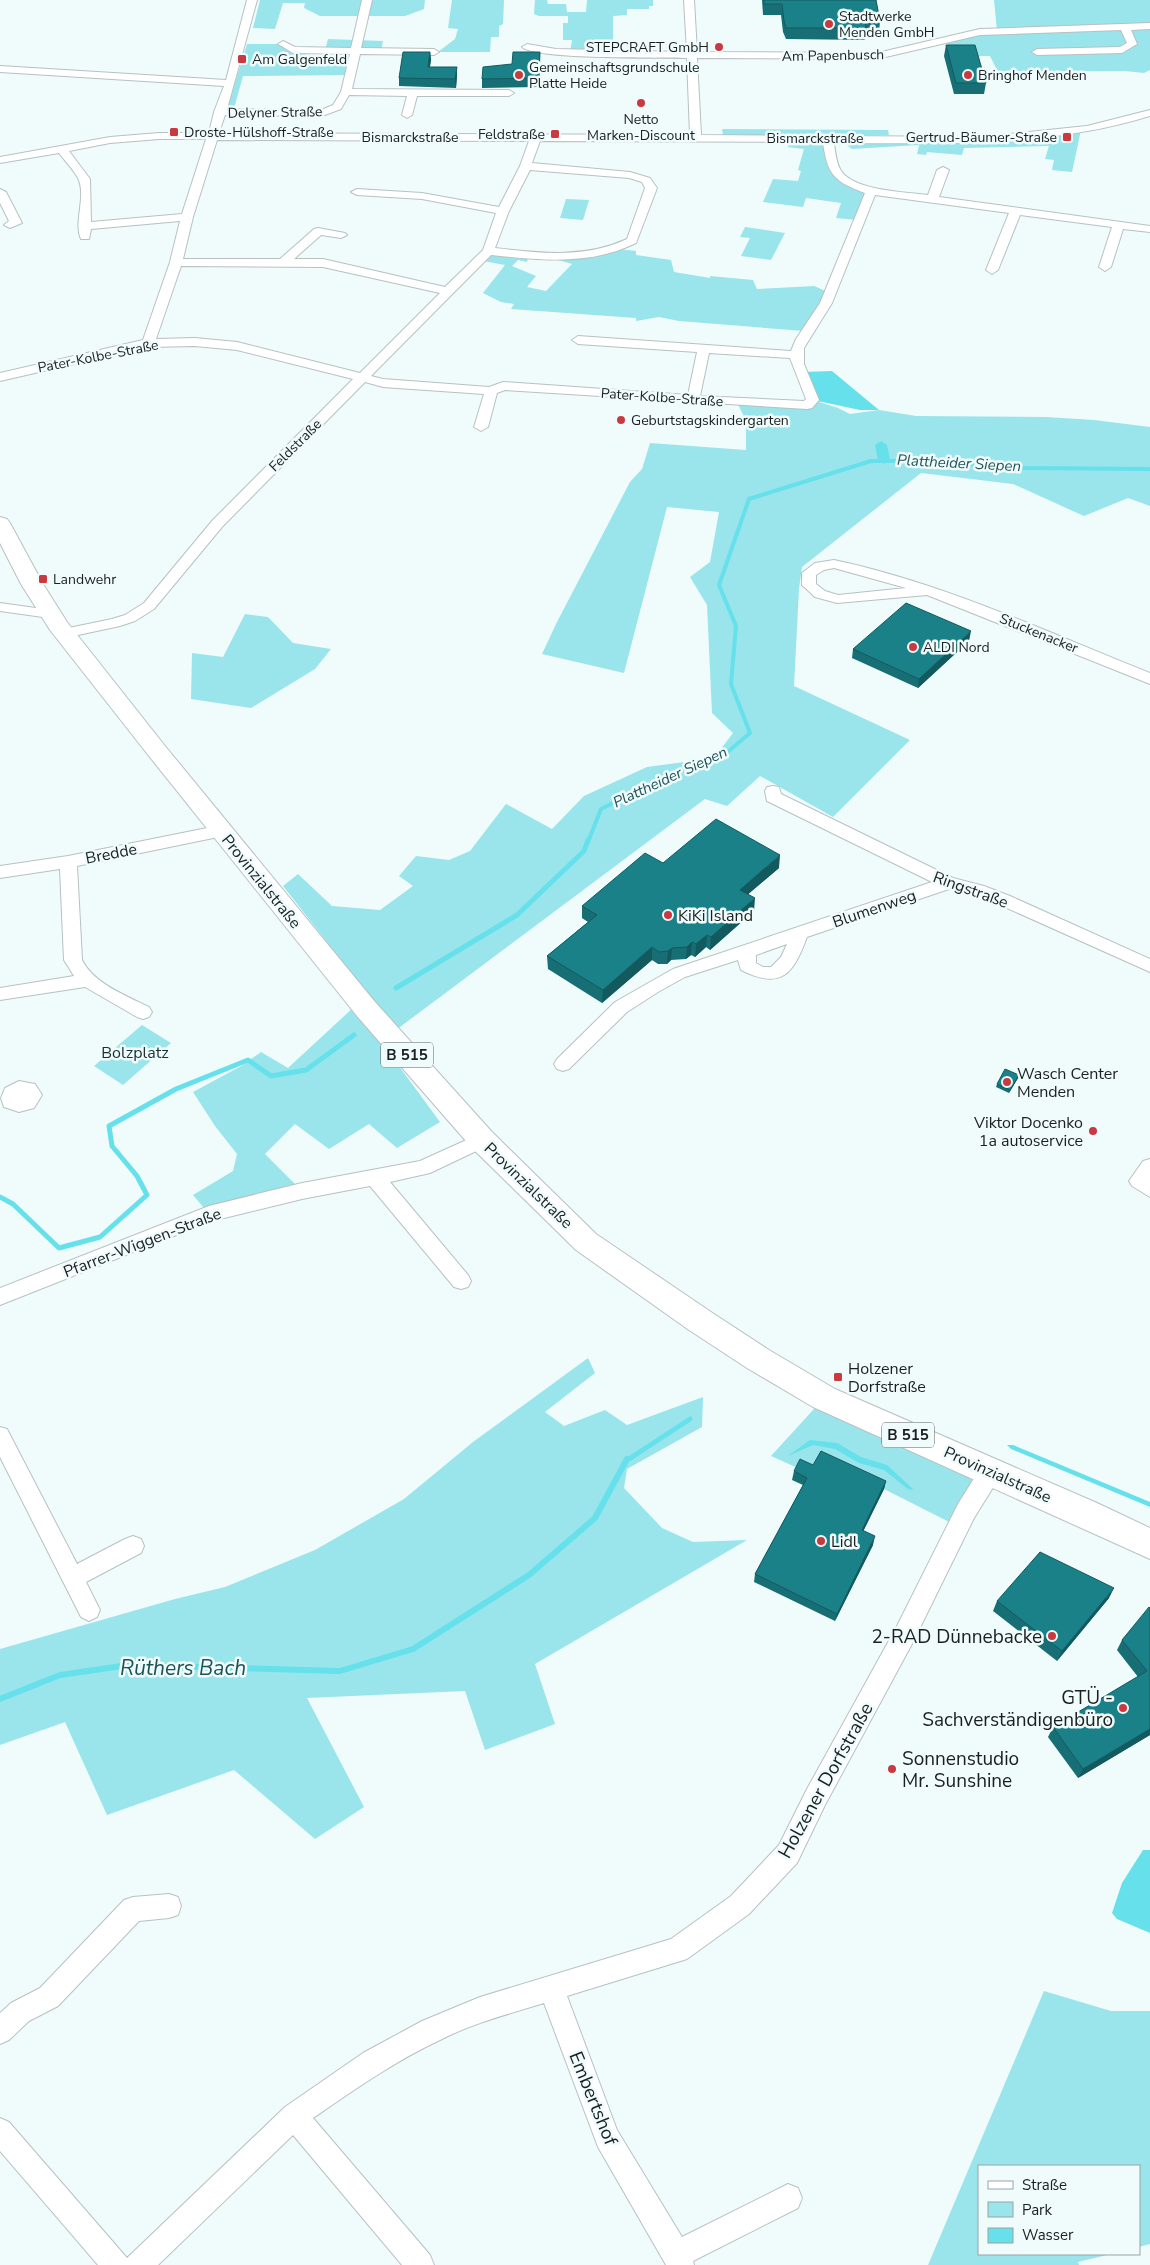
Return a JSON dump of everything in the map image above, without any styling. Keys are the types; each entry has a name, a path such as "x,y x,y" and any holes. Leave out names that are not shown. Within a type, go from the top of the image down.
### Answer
{"main road":[{"name":"B 515","path":"0,523 57,623"},
{"name":"Provinzialstraße","path":"57,623 366,1009 482,1140 586,1242 725,1337 824,1398 991,1471 1150,1544"}],"street":[{"path":"148,343 176,262 187,217 219,112 230,83 252,0"},
{"name":"Delyner Straße","path":"219,112 322,113 337,107 346,92 367,0"},
{"path":"689,0 696,138"},
{"name":"Am Papenbusch","path":"527,47 556,52 877,56 980,32 1150,26"},
{"path":"1036,52 1122,50 1132,44 1124,27"},
{"path":"283,44 293,50 434,52"},
{"path":"0,69 230,83"},
{"path":"346,92 509,93"},
{"path":"407,115 413,92"},
{"name":"Bismarckstraße","path":"0,160 110,140 159,136 980,140 1040,136 1104,126 1150,113"},
{"name":"Feldstraße","path":"0,607 57,623 115,623 130,618 149,606 217,524 488,251 503,211 526,166 536,137"},
{"path":"828,139 834,172 848,182 871,191 1150,229"},
{"path":"61,148 84,179 86,197 85,239"},
{"path":"488,251 529,255 587,256 619,249 632,241 651,188 646,180 630,175 526,166"},
{"path":"932,200 943,170"},
{"path":"578,340 796,355 801,340 817,319 833,289 857,220 871,191"},
{"path":"0,192 16,223 10,225"},
{"path":"357,192 422,196 503,211"},
{"path":"992,270 1016,211"},
{"path":"84,226 187,217"},
{"path":"1105,267 1118,225"},
{"path":"283,263 314,229 341,235"},
{"path":"176,262 323,263 447,291"},
{"name":"Pater-Kolbe-Straße","path":"0,377 148,343 195,342 237,346 383,383 491,391 503,386 807,405 813,400 796,355"},
{"path":"693,399 704,349"},
{"path":"481,427 491,391"},
{"name":"Stuckenacker","path":"926,591 837,599 820,594 809,585 809,573 820,566 834,564 862,570 969,605 1150,679"},
{"name":"Ringstraße","path":"773,791 773,797 948,883 978,890 1004,900 1150,966"},
{"name":"Bredde","path":"0,872 68,862 222,831"},
{"path":"68,862 73,960 76,968 88,980 143,1012"},
{"name":"Blumenweg","path":"563,1064 622,1007 652,987 679,973 948,883"},
{"path":"747,951 747,966 763,974 778,972 790,958 800,933"},
{"path":"0,994 88,980"},
{"name":"Pfarrer-Wiggen-Straße","path":"0,1296 209,1214 302,1191 423,1168 482,1140"},
{"path":"1150,1166 1139,1181 1150,1189"},
{"path":"375,1178 461,1281"},
{"path":"2,1446 89,1610"},
{"name":"Holzener Dorfstraße","path":"138,2265 294,2116 372,2062 431,2030 480,2010 552,1990 678,1950 740,1905 788,1854 816,1797 905,1634 966,1512 991,1471"},
{"path":"72,1578 133,1546"},
{"path":"0,2032 20,2012 49,1997 133,1909 169,1906"},
{"name":"Embertshof","path":"552,1990 607,2138 679,2259 788,2198"},
{"path":"294,2116 420,2265"},
{"path":"0,2131 116,2265"}],"green space":[{"path":"260,0 425,0 424,9 405,16 320,16 304,8 305,3 283,3 275,29 253,28"},
{"path":"452,0 504,0 503,24 499,26 499,37 491,37 490,52 438,52 455,39 458,29 448,28"},
{"path":"535,0 547,0 548,4 566,4 567,12 586,12 587,0 653,0 653,6 649,6 649,9 627,9 627,15 613,16 613,54 570,53 572,40 563,40 563,23 568,23 568,16 539,16 534,14"},
{"path":"994,0 1150,0 1150,70 1144,73 1125,71 998,72 990,56 953,56 945,39 997,31"},
{"path":"328,39 383,41 381,51 325,50"},
{"path":"247,44 283,44 307,50 306,55 354,56 349,75 243,76 233,112 226,112"},
{"path":"722,129 888,130 889,135 723,135"},
{"path":"1081,130 1072,172 1052,170 1054,160 1045,159 1049,146 964,148 962,155 927,152 926,155 917,154 919,145 852,149 838,139 980,140"},
{"path":"790,138 828,139 834,172 871,191 857,220 836,218 841,203 806,198 803,207 763,202 773,179 798,181 801,171 798,170 804,149 788,147"},
{"path":"566,199 589,200 583,220 560,218"},
{"path":"745,227 785,233 771,260 741,256 750,238 740,237"},
{"path":"619,249 636,251 636,255 671,260 674,272 710,278 710,276 753,280 757,289 814,286 828,292 804,331 679,321 659,317 636,321 636,318 511,309 514,304 501,302 483,293 505,265 478,260 488,251 529,255 527,262 518,260 512,266 536,276 527,287 546,291 572,264 555,259"},
{"path":"813,400 850,414 879,410 916,416 1046,417 1094,420 1150,427 1150,506 1128,498 1084,516 1013,484 921,473 802,567 799,589 794,686 910,740 833,817 760,776 727,806 705,799 400,1027 379,1039 440,1122 397,1148 369,1124 329,1149 295,1124 265,1154 302,1191 209,1214 193,1195 233,1171 237,1154 215,1126 193,1092 243,1065 261,1052 288,1068 368,994 283,886 298,874 332,906 380,910 413,886 399,876 416,856 449,860 470,851 506,804 552,829 584,796 647,767 714,758 733,733 712,713 707,605 690,577 710,562 719,512 667,507 624,673 542,654 630,482 642,469 650,443 746,450 746,421 737,402 807,405"},
{"path":"245,614 268,617 293,643 331,649 315,669 251,708 191,699 192,653 223,657"},
{"name":"Bolzplatz","path":"142,1025 171,1043 123,1085 94,1066"},
{"path":"588,1358 595,1373 545,1412 564,1426 605,1410 627,1425 703,1397 702,1427 627,1469 624,1488 662,1528 693,1542 747,1540 535,1664 555,1724 485,1750 465,1691 307,1698 364,1807 315,1839 234,1770 107,1815 65,1722 0,1745 0,1649 175,1599 225,1587 315,1550 404,1499 473,1442"},
{"path":"824,1398 991,1471 959,1527 884,1489 811,1474 771,1456"},
{"path":"1044,1991 1111,2011 1150,2011 1150,2244 1140,2247 1140,2165 978,2165 978,2255 1107,2255 1078,2262 1079,2265 928,2265"}],"water":[{"path":"832,371 879,410 860,410 813,400 802,372"},
{"path":"810,1440 837,1443 861,1457 887,1465 914,1490 908,1489 884,1470 859,1463 835,1449 813,1445 788,1456"},
{"path":"1007,1445 1013,1445 1150,1502 1150,1507 1011,1449"},
{"path":"1143,1850 1150,1850 1150,1933 1117,1919 1112,1913 1122,1883"}],"building":[{"path":"764,0 876,0 880,21 865,21 866,28 786,28 782,4 764,4"},
{"path":"946,45 975,45 986,83 956,83"},
{"path":"403,52 430,52 428,67 457,67 455,79 399,78"},
{"path":"513,52 540,52 539,78 482,79 483,67 512,64"},
{"name":"ALDI Nord","path":"906,603 971,631 919,679 853,649"},
{"name":"KiKi Island","path":"716,819 780,855 740,890 755,898 711,937 707,935 696,944 692,942 687,947 672,948 668,951 659,952 652,947 603,990 547,956 597,915 582,906 645,853 663,863"},
{"name":"Wasch Center Menden","path":"1005,1069 1019,1075 1010,1090 997,1084"},
{"name":"Lidl","path":"821,1451 886,1481 862,1530 875,1536 837,1614 755,1574 807,1478 794,1471 800,1459 813,1465"},
{"name":"2-RAD Dünnebacke","path":"1040,1552 1114,1588 1062,1651 997,1601"},
{"name":"GTÜ - Sachverständigenbüro","path":"1149,1607 1150,1729 1083,1769 1053,1727 1147,1671 1122,1640"}],"waterway":[{"path":"881,445 884,460"},
{"name":"Plattheider Siepen","path":"588,842 601,809 688,766 724,755 750,733 731,684 736,626 719,585 749,499 871,461 922,461 1026,468 1150,469"},
{"name":"Plattheider Siepen","path":"396,988 517,915 584,851 588,840"},
{"name":"Plattheider Siepen","path":"0,1197 13,1204 59,1248 100,1237 147,1195 137,1176 112,1146 109,1126 176,1089 248,1060 271,1076 306,1070 354,1035"},
{"path":"626,1461 690,1419"},
{"name":"Rüthers Bach","path":"0,1699 60,1675 129,1665 340,1671 413,1649 529,1575 595,1518 627,1459"}],"place":[{"name":"Stadtwerke Menden GmbH","path":"829,24"},
{"name":"STEPCRAFT GmbH","path":"719,47"},
{"name":"Am Galgenfeld","path":"242,59"},
{"name":"Gemeinschaftsgrundschule Platte Heide","path":"519,75"},
{"name":"Bringhof Menden","path":"968,75"},
{"name":"Netto Marken-Discount","path":"641,103"},
{"name":"Droste-Hülshoff-Straße","path":"174,132"},
{"name":"Feldstraße","path":"555,134"},
{"name":"Gertrud-Bäumer-Straße","path":"1067,137"},
{"name":"Geburtstagskindergarten","path":"621,420"},
{"name":"Landwehr","path":"43,579"},
{"name":"ALDI Nord","path":"913,647"},
{"name":"KiKi Island","path":"668,915"},
{"name":"Wasch Center Menden","path":"1007,1082"},
{"name":"Viktor Docenko 1a autoservice","path":"1093,1131"},
{"name":"Holzener Dorfstraße","path":"838,1377"},
{"name":"Lidl","path":"821,1541"},
{"name":"2-RAD Dünnebacke","path":"1052,1636"},
{"name":"GTÜ - Sachverständigenbüro","path":"1123,1708"},
{"name":"Sonnenstudio Mr. Sunshine","path":"892,1769"}]}
